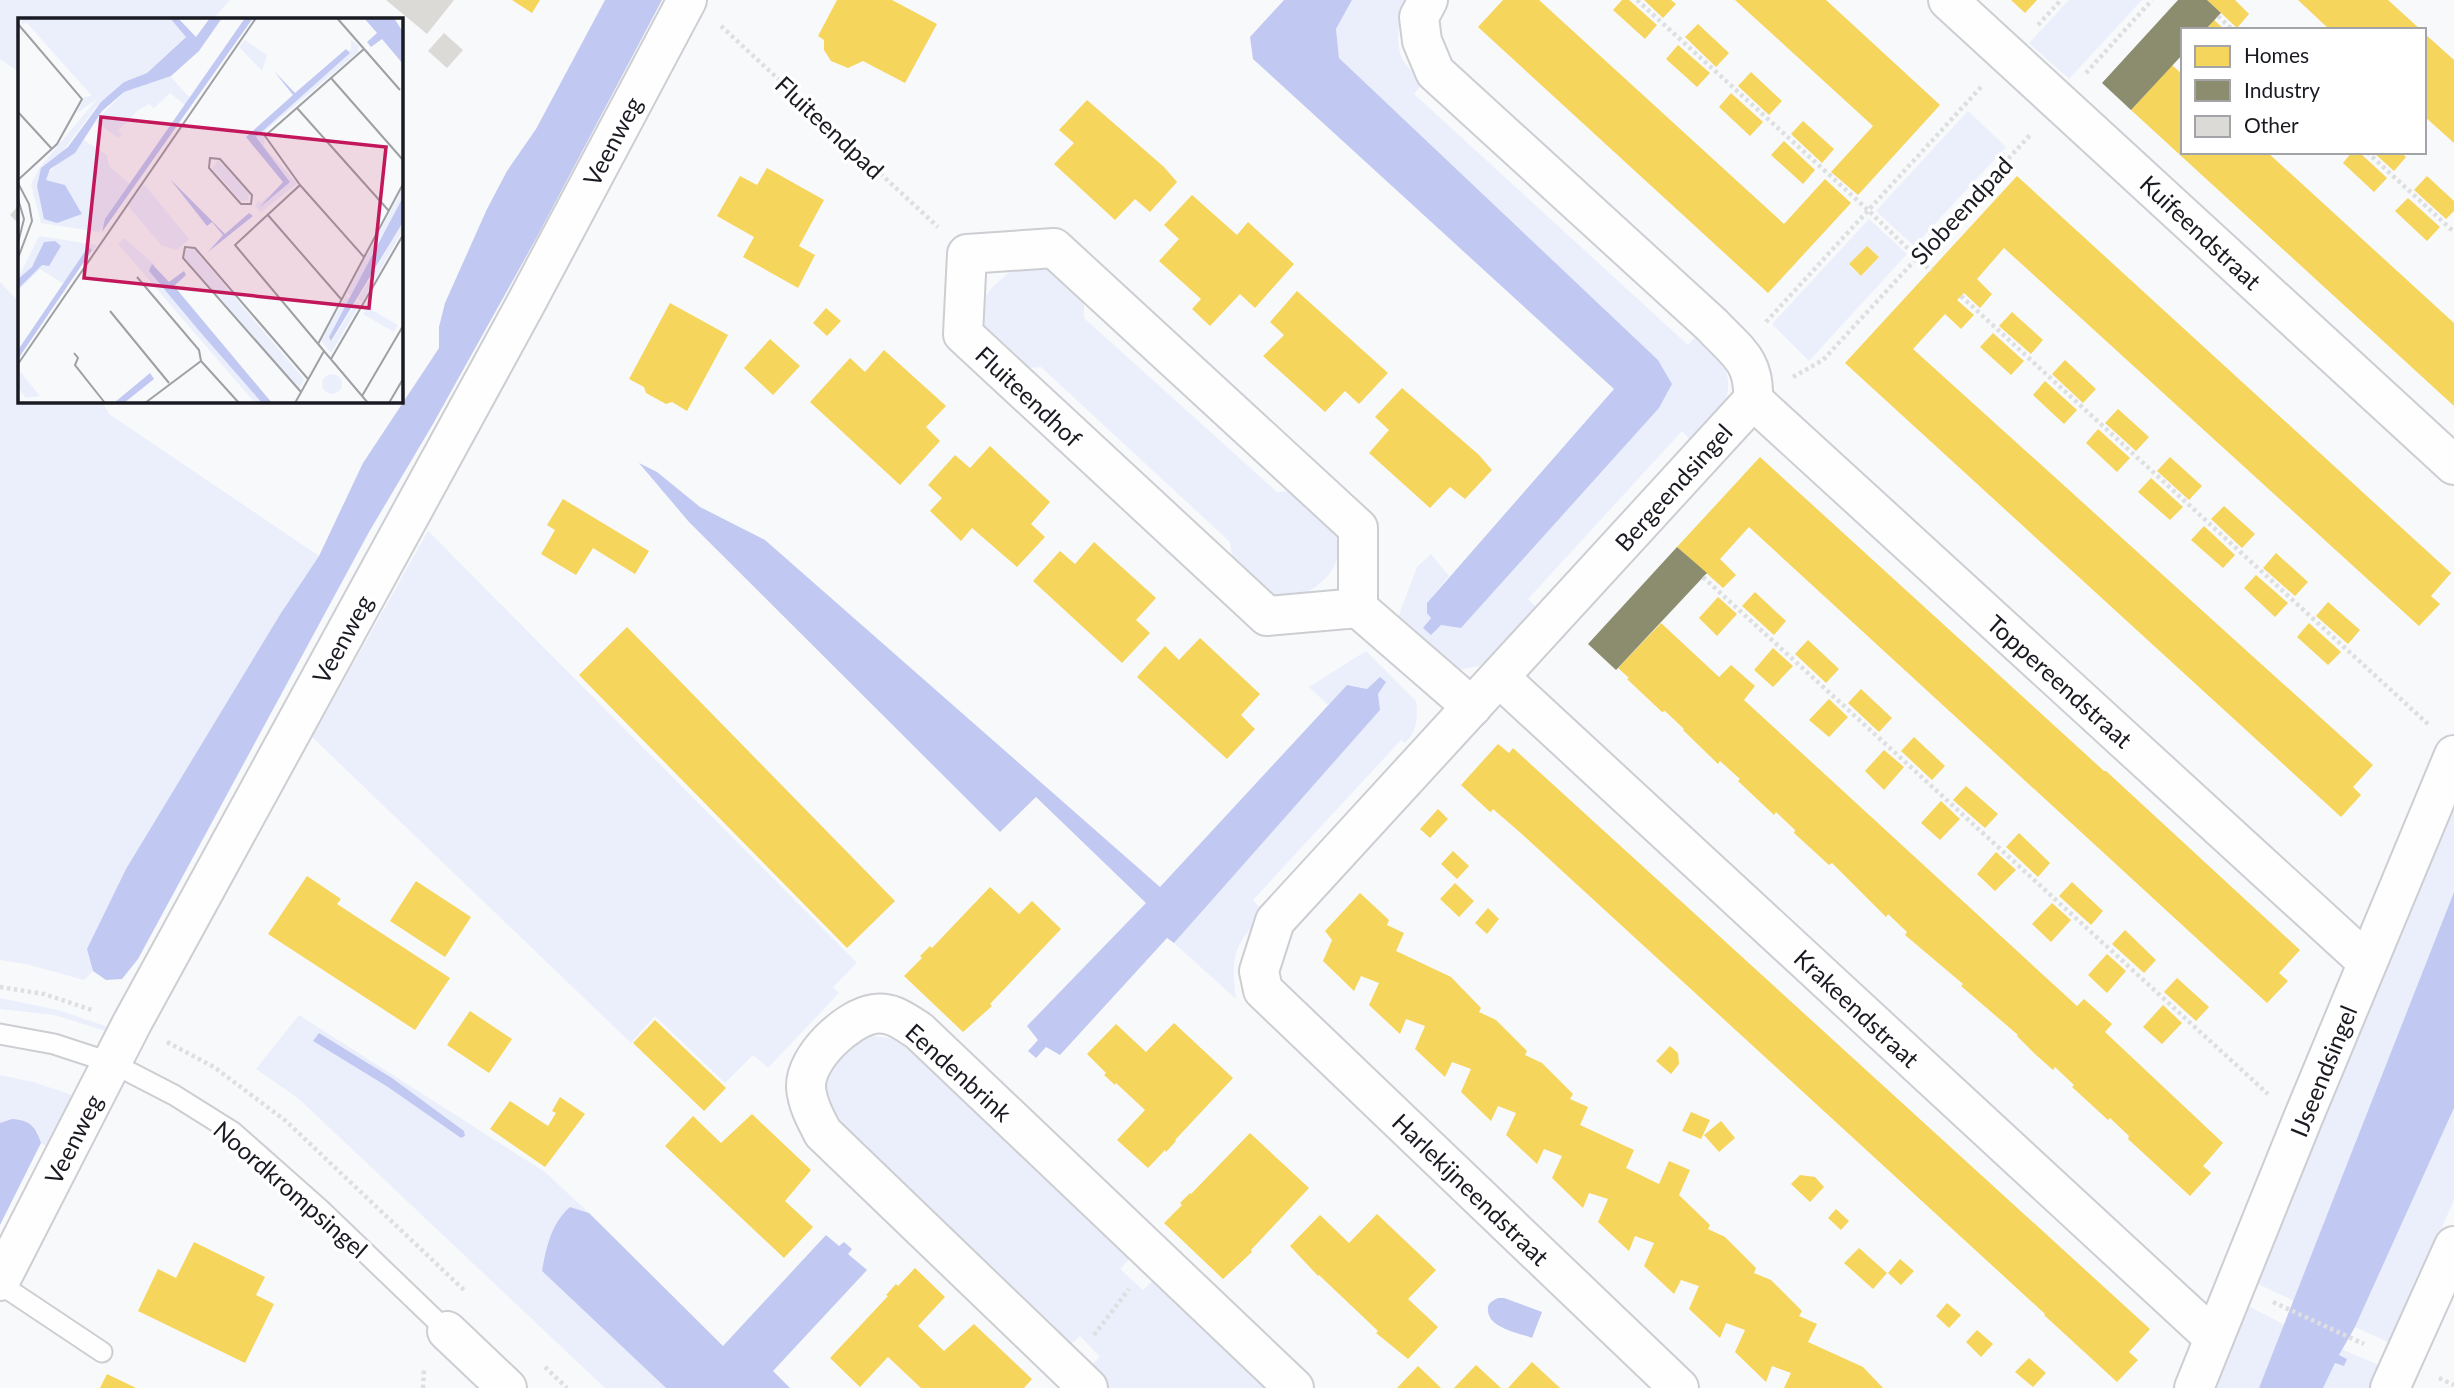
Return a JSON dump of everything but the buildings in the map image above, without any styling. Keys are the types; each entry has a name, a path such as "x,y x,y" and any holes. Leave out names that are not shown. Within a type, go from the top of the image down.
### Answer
{"street":[{"name":"Veenweg","path":"0,1282 132,1023 525,305 687,0"},
{"path":"1428,0 1419,17 1422,41 1435,72 1702,316 1751,381"},
{"name":"Kuifeendstraat","path":"1948,0 2454,465"},
{"path":"967,254 1054,248 1358,528 1358,608 1472,707"},
{"name":"Fluiteendhof","path":"967,254 963,334 1268,616 1358,608"},
{"name":"Bergeendsingel","path":"1263,990 1259,971 1275,921 1500,678 1751,381"},
{"name":"Toppereendstraat","path":"1751,381 2367,962"},
{"name":"Krakeendstraat","path":"1500,678 2214,1338"},
{"name":"IJseendsingel","path":"2194,1388 2367,962 2446,743"},
{"name":"Harlekijneendstraat","path":"1263,990 1679,1388"},
{"name":"Eendenbrink","path":"1079,1379 823,1133 811,1111 806,1084 814,1062 832,1037 856,1020 875,1014 895,1016 919,1031 1294,1388"},
{"path":"2390,1388 2454,1246"},
{"name":"Noordkrompsingel","path":"447,1332 507,1388"}],"lane":[{"name":"Noordkrompsingel","path":"0,1034 54,1044 112,1063 174,1095 233,1132 320,1209 447,1332"},
{"path":"0,1282 102,1352"}],"path":[{"path":"1637,0 1868,210 1931,271"},
{"path":"1751,381 1766,320 2060,0"},
{"name":"Slobeendpad","path":"1751,381 1823,360 2152,0"},
{"path":"2218,16 2231,28"},
{"name":"Fluiteendpad","path":"720,26 967,254"},
{"path":"2369,154 2454,232"},
{"path":"1961,296 2446,743"},
{"path":"1703,577 2276,1100 2303,1118"},
{"path":"0,987 44,994 132,1023"},
{"path":"1079,1379 1154,1255"},
{"path":"2268,1300 2368,1347"}],"shaded area":[{"path":"0,0 230,0 214,18 18,18 18,71 0,59"},
{"path":"1352,0 1411,0 1401,19 1398,42 1403,60 1423,83 1414,94 1688,345 1698,334 1722,361 1728,377 1726,399 1709,426 1693,443 1682,431 1528,599 1540,611 1484,665 1458,670 1396,623 1417,567 1431,554 1449,576 1427,603 1431,618 1424,628 1441,625 1461,628 1659,408 1672,384 1658,360 1339,58 1336,29"},
{"path":"2069,0 2142,0 2069,79 2029,43"},
{"path":"1968,111 2006,147 1914,246 1876,211"},
{"path":"1869,219 1907,254 1809,361 1772,324","holes":["1867,246 1879,257 1861,276 1849,265"]},
{"path":"1016,266 1050,266 1084,297 1084,318 1277,492 1295,491 1325,518 1334,528 1339,541 1333,568 1323,580 1311,590 1297,596 1283,598 1264,592 1235,565 1230,542 1041,367 1019,369 988,333 981,312 991,289"},
{"path":"0,282 18,301 18,402 103,402 109,414 319,556 281,613 87,949 93,971 84,980 26,964 0,960"},
{"path":"428,531 857,963 833,987 839,993 768,1068 753,1055 725,1083 655,1016 631,1043 312,737"},
{"path":"1366,651 1416,701 1417,718 1414,729 1409,739 1405,743 1401,740 1253,900 1264,913 1237,951 1234,971 1236,999 1174,943 1380,710 1367,689 1347,685 1328,705 1309,687"},
{"path":"2454,792 2454,892 2294,1301 2256,1283"},
{"path":"0,998 58,1010 111,1028 109,1032 54,1015 0,1009"},
{"path":"299,1015 545,1172 589,1213 570,1207 558,1220 550,1236 542,1271 666,1388 605,1388 299,1099 256,1069","holes":["319,1033 392,1078 464,1131 313,1041"]},
{"path":"872,1036 903,1039 1135,1253 1120,1269 1143,1290 1157,1276 1275,1388 1107,1388 1087,1369 1100,1357 1080,1336 1065,1349 831,1122 824,1088 828,1070 847,1050"},
{"path":"0,1075 33,1082 78,1097 50,1148 41,1143 37,1130 0,1123"},
{"path":"2454,1108 2454,1200 2390,1343 2355,1327"},
{"path":"2246,1305 2285,1325 2259,1388 2213,1388"},
{"path":"2341,1349 2379,1365 2369,1388 2323,1388 2335,1362 2347,1359 2339,1355"}],"water":[{"path":"605,0 662,0 537,237 433,424 369,532 138,959 122,979 106,980 93,971 87,949 126,869 281,613 319,556 363,463 439,348 439,327 445,303 487,209 507,171 536,129"},
{"path":"1284,0 1352,0 1336,29 1339,58 1658,360 1672,384 1659,408 1461,628 1441,625 1431,635 1423,628 1431,618 1427,613 1427,603 1614,389 1253,59 1250,37"},
{"path":"639,463 657,472 700,507 765,540 1160,887 1347,685 1367,689 1380,677 1386,682 1378,694 1380,710 1174,943 1167,938 1060,1055 1046,1047 1036,1058 1028,1051 1038,1040 1027,1026 1146,903 1036,797 1000,832 689,522"},
{"path":"2454,892 2454,1108 2355,1327 2339,1355 2347,1359 2344,1366 2335,1363 2323,1388 2259,1388"},
{"path":"319,1033 392,1078 464,1131 465,1136 461,1138 388,1087 313,1041"},
{"path":"12,1119 31,1125 41,1143 0,1225 0,1123"},
{"path":"570,1207 589,1213 723,1346 826,1235 839,1246 844,1242 852,1249 848,1254 867,1270 773,1371 790,1388 666,1388 542,1271 554,1228"},
{"path":"1498,1298 1542,1312 1532,1338 1493,1322 1488,1306"}]}
